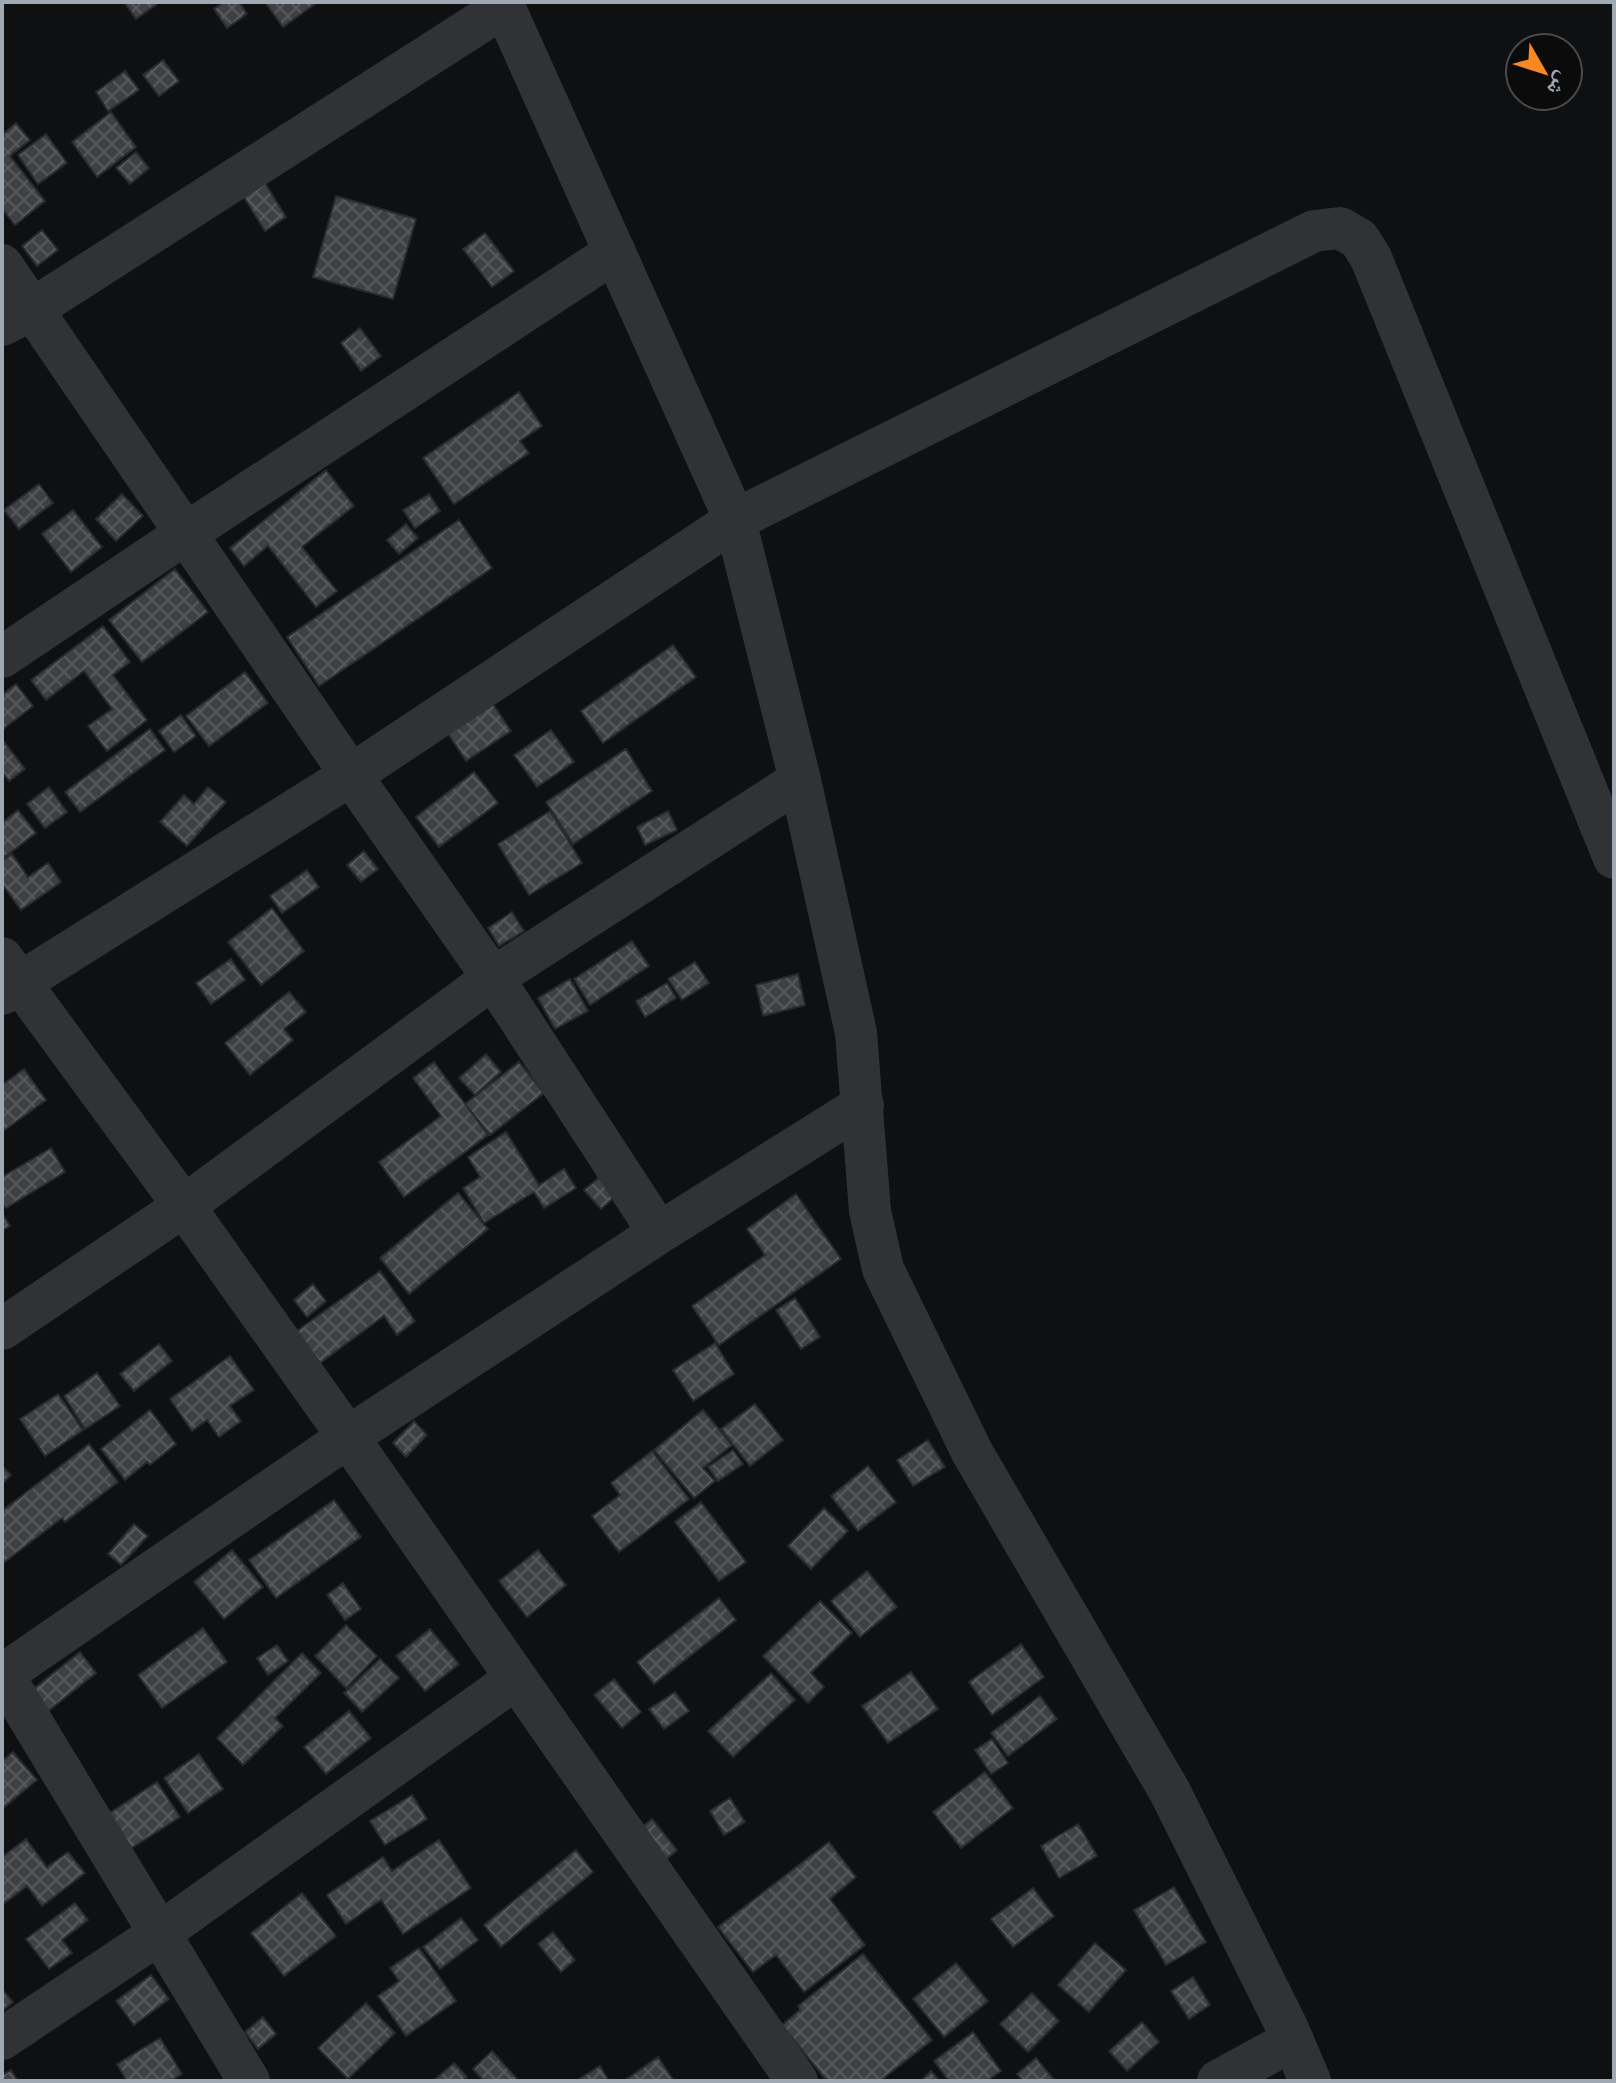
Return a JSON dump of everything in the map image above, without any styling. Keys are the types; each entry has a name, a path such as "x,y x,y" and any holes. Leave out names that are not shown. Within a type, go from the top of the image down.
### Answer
{"street":[{"path":"17,317 503,5 735,520 800,780 856,1033 870,1211 883,1269 972,1452 1170,1792 1293,2040 1310,2081"},
{"path":"797,2081 682,1912 184,1206 8,979 351,775 735,520 1314,231 1340,228 1359,239 1371,258 1614,858"},
{"path":"2,657 615,252"},
{"path":"2,265 17,317 185,534 493,978 659,1233"},
{"path":"2,1329 184,1206 493,978 800,780"},
{"path":"249,2081 2,1674 348,1437 659,1233 863,1105"},
{"path":"2,2039 160,1933 515,1679"},
{"path":"1218,2081 1293,2040"}],"building":[{"path":"124,2 156,2 157,4 136,19"},
{"path":"224,2 239,2 247,14 227,28 214,9"},
{"path":"265,2 314,2 315,4 283,27"},
{"path":"163,60 179,81 159,96 143,75"},
{"path":"125,71 139,90 108,111 96,92"},
{"path":"111,112 136,147 97,177 72,142"},
{"path":"16,123 30,140 10,156 45,201 15,225 2,209 2,135"},
{"path":"46,134 67,163 38,184 18,155"},
{"path":"136,152 149,168 130,184 116,168"},
{"path":"263,180 286,217 265,231 242,194"},
{"path":"336,196 416,219 393,299 313,277"},
{"path":"42,230 58,250 37,266 22,246"},
{"path":"485,233 514,271 492,287 463,249"},
{"path":"360,328 381,356 361,371 341,343"},
{"path":"519,392 542,426 520,441 529,453 454,504 423,458"},
{"path":"326,470 354,506 302,547 337,591 316,607 268,546 244,566 230,548"},
{"path":"39,484 53,503 19,529 4,510"},
{"path":"122,494 143,516 116,541 96,519"},
{"path":"429,494 440,511 415,528 403,510"},
{"path":"73,510 102,547 71,572 42,534"},
{"path":"459,520 492,568 319,686 287,637"},
{"path":"406,524 418,538 399,554 387,540"},
{"path":"175,569 208,612 142,662 109,620"},
{"path":"103,626 130,662 113,675 147,720 107,751 88,726 112,709 84,671 46,700 31,680"},
{"path":"673,645 696,677 603,743 581,711"},
{"path":"245,672 268,703 209,746 186,716"},
{"path":"16,684 33,706 2,730 2,695"},
{"path":"489,698 511,731 466,761 444,727"},
{"path":"181,715 196,736 174,752 159,731"},
{"path":"150,729 165,750 80,812 65,792"},
{"path":"551,730 574,762 537,787 514,755"},
{"path":"2,739 25,769 9,781 2,772"},
{"path":"626,749 652,791 573,844 546,802"},
{"path":"474,772 498,803 439,847 416,817"},
{"path":"49,787 67,812 45,828 27,804"},
{"path":"208,787 226,802 187,846 160,822 184,795 194,804"},
{"path":"18,810 36,833 2,859 2,823"},
{"path":"550,811 582,863 529,895 498,844"},
{"path":"668,811 677,830 645,845 637,827"},
{"path":"364,851 378,869 361,882 347,865"},
{"path":"12,854 28,877 48,863 61,882 21,910 2,884 2,861"},
{"path":"307,870 319,887 282,913 270,896"},
{"path":"272,908 304,951 261,985 228,942"},
{"path":"512,912 524,931 499,946 488,928"},
{"path":"632,941 649,966 590,1005 574,979"},
{"path":"231,959 245,980 211,1004 196,983"},
{"path":"695,962 709,983 682,1000 668,979"},
{"path":"798,974 805,1005 763,1016 756,985"},
{"path":"570,979 588,1011 555,1029 538,998"},
{"path":"667,983 676,998 645,1017 636,1001"},
{"path":"289,992 306,1012 284,1029 293,1040 250,1075 225,1043"},
{"path":"486,1054 501,1072 475,1095 459,1078"},
{"path":"434,1062 488,1135 404,1197 379,1162 441,1116 413,1078"},
{"path":"519,1062 544,1093 490,1135 465,1104"},
{"path":"24,1069 46,1100 2,1132 2,1085"},
{"path":"506,1132 539,1185 564,1169 576,1188 544,1208 534,1192 484,1223 463,1188 480,1177 468,1157"},
{"path":"51,1148 65,1172 6,1208 2,1202 2,1177"},
{"path":"601,1176 617,1195 601,1209 584,1190"},
{"path":"458,1193 488,1229 409,1294 380,1258"},
{"path":"796,1194 841,1259 719,1345 692,1306 765,1255 747,1229"},
{"path":"2,1213 10,1226 2,1231"},
{"path":"380,1271 415,1321 397,1335 384,1316 320,1363 297,1331"},
{"path":"313,1284 326,1301 307,1317 294,1300"},
{"path":"795,1298 820,1337 801,1349 776,1310"},
{"path":"715,1343 734,1374 693,1401 673,1370"},
{"path":"159,1344 172,1361 134,1391 120,1374"},
{"path":"230,1356 254,1390 230,1406 241,1421 219,1437 207,1420 192,1431 170,1399"},
{"path":"97,1373 120,1406 85,1429 64,1396"},
{"path":"58,1394 83,1430 45,1456 20,1419"},
{"path":"755,1404 783,1440 750,1466 721,1429"},
{"path":"150,1410 176,1444 125,1480 101,1449"},
{"path":"703,1410 732,1445 703,1468 715,1481 694,1498 654,1450"},
{"path":"414,1421 427,1435 406,1457 393,1443"},
{"path":"928,1440 945,1467 913,1486 897,1460"},
{"path":"89,1444 118,1482 65,1522 62,1518 2,1564 2,1511"},
{"path":"733,1450 743,1464 718,1481 708,1467"},
{"path":"652,1451 689,1499 619,1552 592,1516 620,1495 611,1483"},
{"path":"2,1466 11,1475 2,1484"},
{"path":"868,1466 896,1502 858,1531 831,1496"},
{"path":"334,1500 361,1537 276,1598 249,1560"},
{"path":"701,1502 746,1562 719,1581 675,1522"},
{"path":"824,1508 848,1531 811,1569 788,1546"},
{"path":"134,1524 148,1536 121,1565 108,1554"},
{"path":"232,1550 263,1587 224,1619 194,1582"},
{"path":"538,1550 566,1585 527,1617 499,1581"},
{"path":"867,1571 897,1607 860,1637 831,1601"},
{"path":"343,1583 361,1609 345,1620 327,1595"},
{"path":"719,1598 736,1620 654,1684 637,1662"},
{"path":"820,1601 852,1633 811,1673 824,1687 808,1703 763,1656"},
{"path":"346,1625 377,1656 346,1688 315,1656"},
{"path":"203,1628 227,1662 162,1708 138,1675"},
{"path":"430,1629 459,1664 425,1691 396,1656"},
{"path":"1021,1644 1044,1677 992,1715 969,1682"},
{"path":"277,1645 288,1661 268,1675 257,1658"},
{"path":"80,1652 96,1673 47,1712 31,1691"},
{"path":"302,1653 321,1673 275,1718 283,1726 243,1765 217,1738"},
{"path":"380,1659 399,1678 362,1712 344,1693"},
{"path":"911,1672 938,1709 888,1743 862,1706"},
{"path":"771,1673 795,1700 733,1757 708,1731"},
{"path":"614,1679 641,1712 622,1728 594,1695"},
{"path":"675,1692 689,1711 664,1729 649,1709"},
{"path":"1040,1696 1057,1719 1008,1756 991,1733"},
{"path":"349,1711 371,1738 326,1774 304,1747"},
{"path":"992,1739 1008,1763 991,1774 975,1750"},
{"path":"13,1752 37,1780 2,1809 2,1761"},
{"path":"199,1754 223,1789 188,1813 164,1778"},
{"path":"985,1772 1013,1808 961,1848 933,1812"},
{"path":"157,1782 180,1817 130,1849 108,1814"},
{"path":"412,1795 427,1819 385,1845 370,1821"},
{"path":"730,1798 745,1822 724,1835 710,1811"},
{"path":"652,1819 677,1850 657,1867 632,1836"},
{"path":"1078,1824 1097,1856 1059,1878 1041,1846"},
{"path":"26,1839 47,1867 68,1852 85,1873 42,1906 27,1886 2,1905 2,1857"},
{"path":"439,1840 471,1888 403,1934 381,1900 346,1924 327,1895 383,1857 392,1871"},
{"path":"829,1842 856,1877 830,1899 865,1945 804,1992 776,1955 753,1972 718,1927"},
{"path":"576,1850 593,1872 501,1947 484,1925"},
{"path":"1174,1887 1206,1942 1166,1965 1134,1910"},
{"path":"1033,1888 1054,1916 1013,1947 991,1919"},
{"path":"302,1893 336,1936 284,1976 251,1933"},
{"path":"75,1903 88,1920 62,1940 72,1953 49,1969 26,1939"},
{"path":"461,1918 478,1940 440,1969 423,1947"},
{"path":"553,1932 575,1960 561,1972 538,1944"},
{"path":"1095,1943 1126,1970 1089,2012 1058,1985"},
{"path":"419,1948 456,2001 406,2036 378,1996 399,1981 390,1968"},
{"path":"863,1954 932,2040 880,2081 827,2081 782,2025 800,2010 798,2006"},
{"path":"956,1963 988,2001 944,2037 913,1999"},
{"path":"151,1975 169,1999 134,2025 116,2001"},
{"path":"1193,1977 1210,2005 1189,2019 1171,1991"},
{"path":"2,1989 13,2002 2,2011"},
{"path":"1032,1993 1059,2021 1028,2052 1000,2024"},
{"path":"366,2003 395,2033 348,2079 318,2048"},
{"path":"263,2017 276,2034 258,2049 245,2032"},
{"path":"1142,2022 1159,2042 1127,2071 1109,2051"},
{"path":"973,2032 1001,2071 987,2081 949,2081 934,2061"},
{"path":"160,2038 182,2074 170,2081 127,2081 117,2064"},
{"path":"492,2051 519,2081 484,2081 473,2069"},
{"path":"658,2057 674,2081 624,2081"},
{"path":"1036,2058 1055,2081 1023,2081 1017,2074"},
{"path":"454,2063 467,2077 462,2081 433,2081"},
{"path":"600,2066 609,2081 576,2081"},
{"path":"11,2070 18,2081 2,2081 2,2075"},
{"path":"931,2071 940,2081 921,2081"}]}
